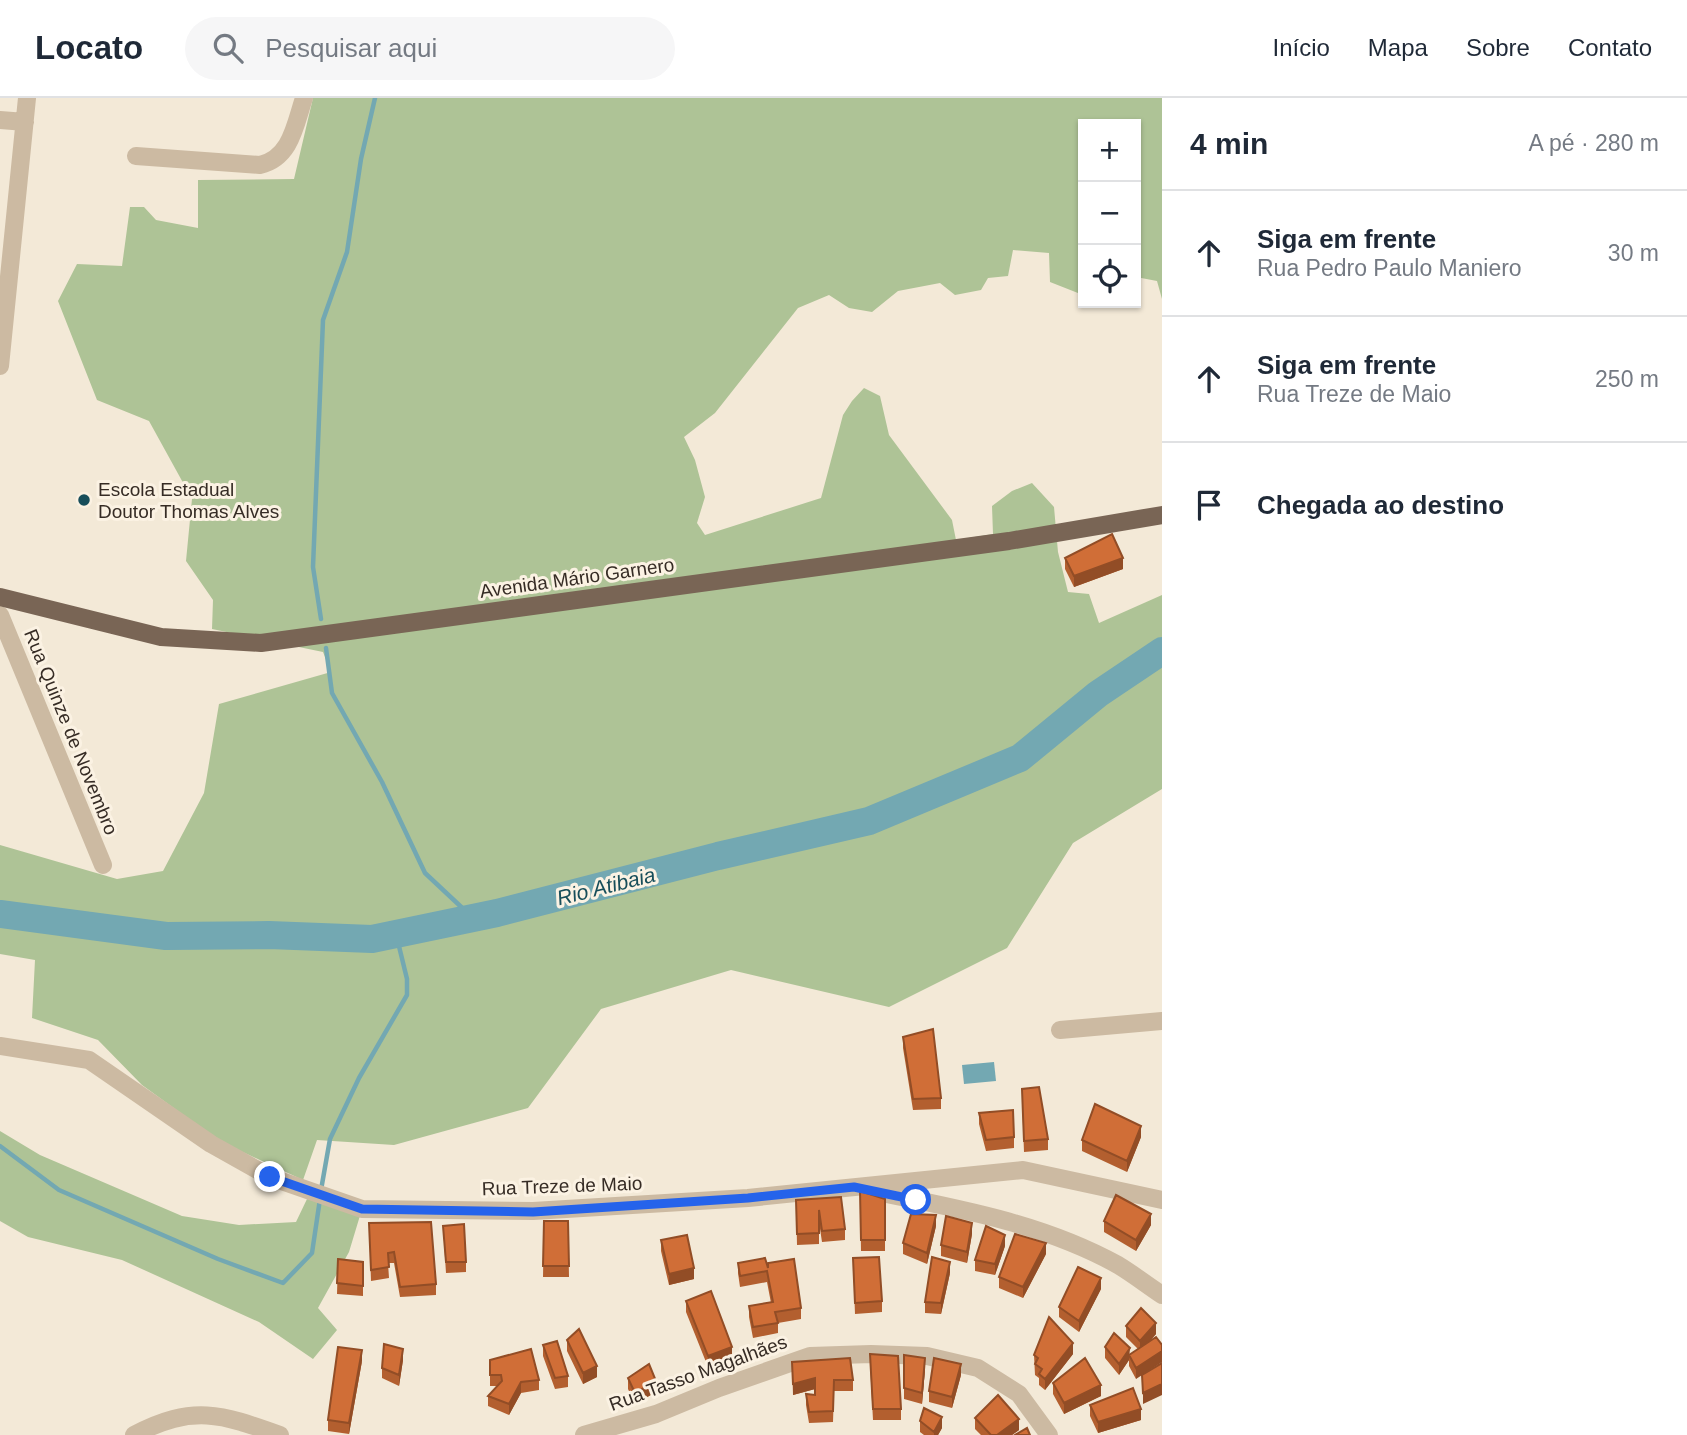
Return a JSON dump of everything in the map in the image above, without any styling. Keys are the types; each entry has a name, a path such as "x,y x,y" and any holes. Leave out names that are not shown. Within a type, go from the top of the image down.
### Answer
{"main road":[{"name":"Avenida Mário Garnero","path":"0,597 161,637 261,643 1009,541 1162,515"}],"street":[{"path":"0,366 27,98"},
{"path":"136,156 260,165 272,162 286,150 304,98"},
{"path":"0,120 25,122"},
{"name":"Rua Quinze de Novembro","path":"0,615 103,864"},
{"path":"1060,1030 1162,1021"},
{"name":"Rua Treze de Maio","path":"0,1046 89,1060 211,1144 270,1177 362,1209 533,1212 748,1198 1023,1170 1162,1200"},
{"path":"854,1187 999,1217 1052,1235 1118,1265 1162,1295"},
{"name":"Rua Tasso Magalhães","path":"584,1435 656,1413 810,1356 871,1354 927,1356 978,1368 1019,1394 1049,1435"},
{"path":"635,1435 656,1413"},
{"path":"134,1435 155,1424 186,1415 216,1415 280,1435"}],"green space":[{"path":"313,98 1162,98 1162,299 1157,281 1141,278 1141,119 1078,119 1078,293 1050,282 1049,253 1013,250 1008,276 988,278 981,290 955,295 940,283 898,291 872,312 849,308 829,295 798,308 715,413 684,437 695,460 705,497 697,523 705,535 821,498 843,415 864,388 880,396 889,435 952,520 956,540 993,534 992,506 1012,491 1032,483 1054,507 1058,552 1068,592 1089,594 1099,623 1162,595 1162,789 1073,843 1007,948 889,1007 731,970 601,1009 528,1108 394,1145 317,1140 303,1180 219,1141 142,1085 98,1040 32,1018 35,960 0,954 0,845 117,879 163,871 204,793 219,704 331,672 323,652 212,629 213,600 186,561 192,499 149,421 97,400 58,301 77,264 122,266 130,207 144,207 156,220 198,228 198,180 294,179"},
{"path":"0,1131 40,1155 182,1216 239,1225 296,1222 307,1199 362,1209 349,1252 318,1308 337,1330 313,1359 259,1322 122,1260 28,1237 0,1221"}],"water":[{"path":"994,1062 996,1081 964,1084 962,1065"}],"building":[{"path":"1112,534 1123,558 1074,576 1065,558"},
{"path":"933,1029 941,1098 913,1099 903,1037"},
{"path":"1039,1087 1048,1139 1024,1141 1022,1089"},
{"path":"1095,1104 1141,1126 1127,1161 1082,1140"},
{"path":"1013,1110 1014,1137 986,1140 979,1113"},
{"path":"860,1191 885,1199 885,1240 861,1240"},
{"path":"1116,1195 1151,1214 1136,1240 1104,1221"},
{"path":"841,1197 845,1229 822,1231 819,1210 819,1233 797,1234 796,1200"},
{"path":"911,1214 936,1215 927,1253 903,1243"},
{"path":"946,1216 972,1223 967,1252 941,1245"},
{"path":"544,1221 568,1221 569,1266 543,1266"},
{"path":"431,1222 436,1284 400,1287 394,1252 388,1253 389,1267 371,1270 369,1223"},
{"path":"464,1224 466,1262 446,1262 443,1226"},
{"path":"986,1226 1005,1235 995,1264 975,1260"},
{"path":"1015,1234 1046,1243 1023,1287 999,1277"},
{"path":"687,1235 694,1268 669,1274 661,1240"},
{"path":"879,1257 882,1301 855,1303 853,1258"},
{"path":"932,1257 950,1262 941,1303 925,1302"},
{"path":"765,1258 768,1268 768,1263 794,1259 801,1308 775,1312 778,1323 753,1327 749,1306 773,1302 767,1271 740,1276 738,1263"},
{"path":"338,1259 363,1262 363,1286 337,1283"},
{"path":"1078,1267 1101,1278 1079,1321 1059,1307"},
{"path":"711,1291 732,1347 708,1356 686,1301"},
{"path":"1141,1308 1156,1323 1140,1341 1126,1326"},
{"path":"1049,1317 1073,1343 1045,1379 1039,1374 1042,1369 1035,1364 1038,1358 1034,1355"},
{"path":"579,1329 597,1366 583,1373 567,1340"},
{"path":"1114,1333 1130,1348 1119,1364 1105,1347"},
{"path":"1156,1337 1162,1345 1162,1351 1136,1368 1129,1355"},
{"path":"557,1341 568,1376 555,1378 543,1345"},
{"path":"384,1344 403,1349 399,1375 382,1368"},
{"path":"338,1347 362,1350 349,1423 328,1420"},
{"path":"531,1349 539,1380 521,1382 509,1404 488,1396 502,1381 501,1375 490,1375 490,1360"},
{"path":"870,1354 898,1356 901,1409 873,1409"},
{"path":"904,1355 925,1358 922,1393 904,1388"},
{"path":"850,1358 853,1380 834,1380 833,1411 809,1412 806,1394 815,1395 815,1378 793,1384 792,1362"},
{"path":"934,1358 961,1364 952,1397 929,1391"},
{"path":"1085,1358 1101,1385 1064,1403 1053,1383"},
{"path":"1162,1363 1162,1384 1143,1393 1142,1375"},
{"path":"649,1364 656,1381 635,1393 628,1378"},
{"path":"1133,1388 1141,1409 1098,1422 1090,1405"},
{"path":"998,1395 1019,1419 997,1435 991,1435 975,1418"},
{"path":"924,1408 942,1417 934,1432 920,1421"},
{"path":"1027,1428 1030,1435 1015,1435"}],"waterway":[{"path":"321,619 313,567 323,320 347,252 361,159 375,98"},
{"path":"326,648 332,693 382,782 425,873 473,918"},
{"name":"Rio Atibaia","path":"0,914 166,936 269,935 372,939 497,913 718,856 869,821 1020,758 1098,694 1162,651"},
{"path":"321,1190 330,1139 359,1078 407,995 407,979 396,934"},
{"path":"0,1146 59,1190 218,1259 283,1283 312,1253 320,1199"}],"place":[{"name":"Escola Estadual Doutor Thomas Alves","path":"84,500"}],"route":[{"path":"270,1177 362,1209 533,1212 748,1198 854,1187 916,1200"}]}
